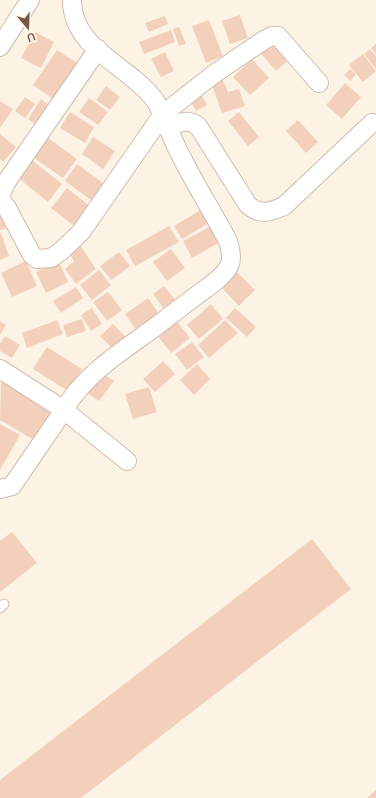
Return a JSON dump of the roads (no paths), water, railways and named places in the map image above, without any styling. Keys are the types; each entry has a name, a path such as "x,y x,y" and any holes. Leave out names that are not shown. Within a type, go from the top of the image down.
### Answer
{"street":[{"path":"3,36 30,0"},
{"path":"0,488 12,486 83,383 120,352 216,281 226,272 231,264 232,254 228,241 153,99 98,49 86,41 73,18 72,0"},
{"path":"98,49 9,178 2,191 1,200 7,208 32,255 37,259 51,258 60,252 81,232 165,121 214,74 272,36 278,36 284,41 318,83"},
{"path":"165,121 191,121 198,126 248,205 259,212 266,213 284,206 372,123"},
{"path":"0,369 64,410 127,460"}]}
